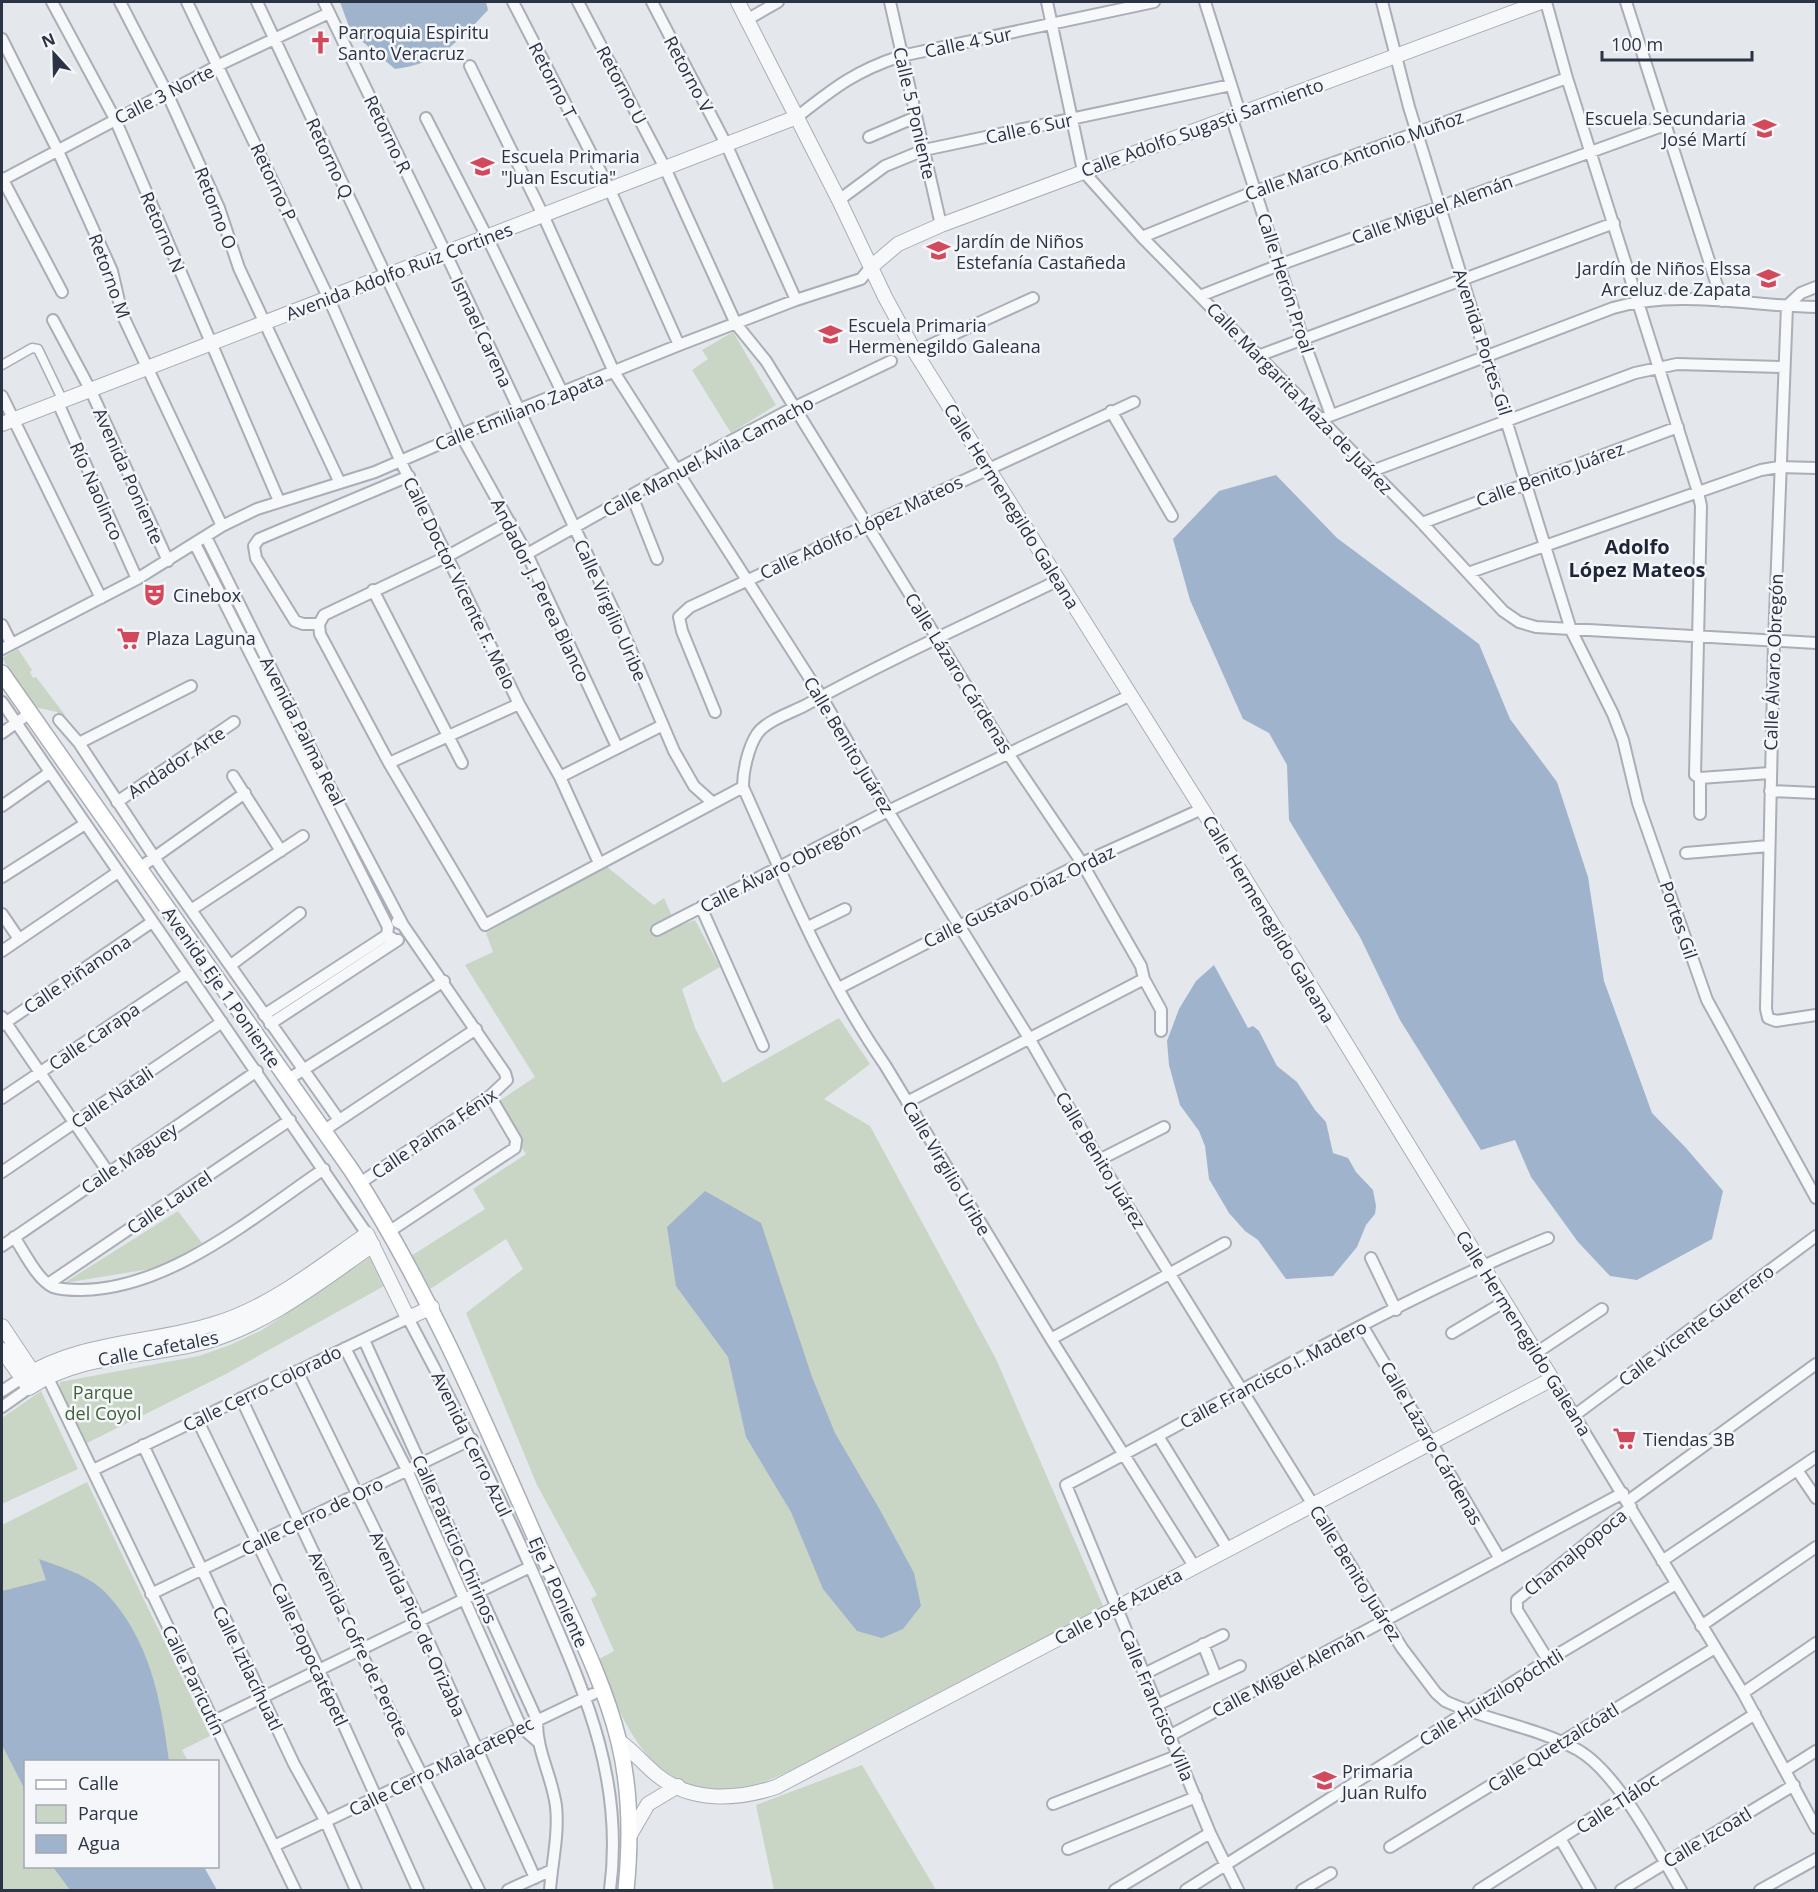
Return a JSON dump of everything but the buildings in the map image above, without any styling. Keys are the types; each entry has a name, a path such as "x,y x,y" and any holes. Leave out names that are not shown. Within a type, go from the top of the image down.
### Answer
{"main road":[{"name":"Avenida Eje 1 Poniente","path":"2,673 360,1184 390,1231 432,1307"},
{"name":"Eje 1 Poniente","path":"432,1307 605,1690 619,1741 628,1791 630,1835 626,1890"}],"street":[{"name":"Retorno N","path":"52,2 115,119 279,501"},
{"name":"Retorno O","path":"120,2 167,93 219,208 239,268 340,483"},
{"name":"Retorno P","path":"187,2 329,299"},
{"name":"Retorno Q","path":"257,2 461,435"},
{"name":"Retorno R","path":"324,2 446,254"},
{"name":"Retorno T","path":"513,2 610,190 679,345"},
{"name":"Retorno U","path":"578,2 665,168 736,324"},
{"name":"Retorno V","path":"652,2 727,146 796,300"},
{"name":"Calle Hermenegildo Galeana","path":"738,2 915,352 1202,809 1627,1500 1743,1693 1816,1827"},
{"path":"748,19 778,2"},
{"name":"Calle 5 Poniente","path":"890,2 941,225"},
{"path":"1047,2 1083,171"},
{"name":"Calle 4 Sur","path":"796,117 849,78 871,66 902,56 1154,2"},
{"name":"Calle Herón Proal","path":"1204,2 1231,85 1235,115 1256,191 1303,339 1331,415"},
{"name":"Avenida Portes Gil","path":"1382,2 1416,131 1508,421 1571,630"},
{"name":"Calle Adolfo Sugasti Sarmiento","path":"871,267 898,244 941,225 1541,2"},
{"path":"1546,2 1567,78 1592,151 1701,506 1696,635 1697,776 1700,814"},
{"path":"1626,2 1722,301"},
{"name":"Calle 3 Norte","path":"2,179 219,65 329,14"},
{"name":"Retorno M","path":"2,39 57,149 112,272 122,314 222,526"},
{"name":"Calle Benito Juárez","path":"470,66 543,215 614,372 821,696 888,811 1029,1038 1169,1274 1384,1620 1436,1693 1455,1706 1560,1742 1592,1760 1624,1799 1682,1890"},
{"name":"Calle Marco Antonio Muñoz","path":"1142,237 1416,131 1567,78"},
{"name":"Calle 6 Sur","path":"839,200 885,166 924,150 1231,85"},
{"name":"Avenida Adolfo Ruiz Cortines","path":"8,422 727,146 796,117"},
{"path":"869,137 916,117"},
{"path":"426,118 562,392"},
{"name":"Calle Miguel Alemán","path":"1200,296 1279,265 1665,125"},
{"name":"Calle Margarita Maza de Juárez","path":"1083,171 1142,237 1319,420 1372,471 1503,611 1519,622 1571,630"},
{"path":"2,179 62,292"},
{"path":"1258,356 1614,223"},
{"name":"Ismael Carena","path":"446,254 518,410"},
{"name":"Calle Emiliano Zapata","path":"6,646 137,579 222,526 279,501 375,472 518,410 679,345 796,300 861,279 871,267"},
{"path":"1787,306 1801,293 1816,287"},
{"path":"915,352 1033,298"},
{"name":"Calle Doctor Vicente F. Melo","path":"329,299 400,460 410,476 519,704 560,777 599,863"},
{"path":"1319,420 1613,308 1638,301 1722,301 1816,306"},
{"name":"Calle Álvaro Obregón","path":"1787,306 1779,467 1766,1009 1768,1018 1776,1021 1816,1015"},
{"name":"Avenida Poniente","path":"53,320 91,391 168,561"},
{"name":"Calle Lázaro Cárdenas","path":"736,324 766,361 865,524 939,638 1007,752 1082,863 1141,966 1144,979 1161,1010 1161,1031"},
{"path":"2,365 32,348 38,349 60,402"},
{"name":"Calle Manuel Ávila Camacho","path":"527,554 676,470 795,407 891,362"},
{"path":"1372,471 1659,366 1783,367"},
{"path":"2,396 8,422 101,598"},
{"name":"Río Naolinco","path":"60,402 137,579"},
{"name":"Calle Adolfo López Mateos","path":"715,712 682,631 680,617 690,607 865,524 1134,402"},
{"name":"Calle Virgilio Uribe","path":"518,410 618,620 662,726 684,771 694,786 713,803"},
{"path":"1111,411 1172,516"},
{"name":"Calle Benito Juárez","path":"1422,523 1678,427"},
{"name":"Andador J. Perea Blanco","path":"461,435 527,554 617,747"},
{"path":"1468,573 1761,470 1779,467 1816,468"},
{"path":"319,624 303,624 295,621 256,558 254,546 259,539 410,476"},
{"path":"633,496 657,559"},
{"path":"510,522 448,556 324,615 319,624 320,634 389,763 485,925 743,787 743,774 758,733 821,696 1059,580"},
{"name":"Avenida Palma Real","path":"206,537 260,660"},
{"path":"195,544 260,660 324,785 390,934 403,938 404,928 395,922 390,934 267,1020"},
{"path":"373,590 462,763"},
{"path":"2,625 6,646"},
{"path":"1571,630 1816,643"},
{"name":"Portes Gil","path":"1571,630 1614,714 1630,763 1638,803 1707,1000 1816,1198"},
{"path":"79,743 191,686"},
{"name":"Calle Álvaro Obregón","path":"657,930 1007,752 1131,695"},
{"name":"Avenida Eje 1 Poniente","path":"2,702 370,1239"},
{"path":"389,763 519,704"},
{"path":"2,733 30,713"},
{"name":"Avenida Eje 1 Poniente","path":"59,720 79,743 154,857 339,1120"},
{"name":"Andador Arte","path":"117,802 234,722"},
{"path":"560,777 662,726"},
{"path":"2,806 50,773"},
{"path":"1697,776 1770,773"},
{"path":"233,776 281,851"},
{"name":"Avenida Palma Real","path":"324,785 404,928 444,981 505,1073 507,1080"},
{"name":"Calle Virgilio Uribe","path":"743,787 779,868 856,1023 1194,1566"},
{"path":"1770,791 1816,793"},
{"path":"138,869 245,793"},
{"name":"Calle Gustavo Díaz Ordaz","path":"839,988 957,925 1082,863 1202,809"},
{"path":"2,877 85,824"},
{"path":"191,910 303,836"},
{"path":"1686,853 1769,846"},
{"path":"2,951 118,872"},
{"path":"701,908 763,1046"},
{"path":"808,927 845,909"},
{"path":"231,965 300,913"},
{"path":"2,914 19,939"},
{"name":"Calle Piñanona","path":"3,1022 152,922"},
{"name":"Calle Carapa","path":"2,1098 188,973"},
{"path":"907,1102 1144,979"},
{"path":"287,1080 444,981"},
{"path":"3,1022 108,1172"},
{"name":"Calle Natali","path":"2,1172 222,1022"},
{"path":"323,1131 476,1029"},
{"path":"272,1058 286,1047"},
{"name":"Calle Maguey","path":"2,1246 257,1071"},
{"name":"Calle Palma Fénix","path":"360,1184 490,1096 507,1080"},
{"path":"390,1231 515,1148 516,1140 490,1096"},
{"name":"Calle Laurel","path":"48,1284 290,1120"},
{"path":"1100,1160 1164,1126"},
{"path":"14,1237 48,1284 67,1290 127,1284 165,1271 206,1248 324,1169"},
{"name":"Calle Vicente Guerrero","path":"1575,1415 1816,1236"},
{"name":"Calle Francisco I. Madero","path":"1066,1485 1241,1389 1481,1265 1548,1238"},
{"name":"Avenida Cerro Azul","path":"370,1239 408,1318 472,1439 586,1695 601,1740 609,1783 613,1824 610,1890"},
{"name":"Calle Cafetales","path":"2,1391 79,1352 212,1325 235,1317 275,1297 370,1239"},
{"path":"1051,1339 1225,1243"},
{"path":"1371,1258 1396,1310"},
{"path":"1452,1333 1504,1302"},
{"name":"Calle Cerro Colorado","path":"93,1470 432,1307"},
{"path":"1536,1353 1602,1309"},
{"path":"2,1326 35,1376"},
{"name":"Calle Lázaro Cárdenas","path":"1363,1327 1500,1560"},
{"name":"Calle Patricio Chirinos","path":"364,1340 537,1719 537,1741 556,1805 557,1825 550,1890"},
{"name":"Calle Patricio Chirinos","path":"345,1348 407,1470 521,1727 537,1741"},
{"path":"2,1350 35,1376"},
{"path":"1627,1500 1816,1364"},
{"name":"Avenida Pico de Orizaba","path":"297,1371 419,1620 535,1878"},
{"name":"Calle Cafetales","path":"2,1407 35,1376"},
{"name":"Calle Paricutín","path":"35,1376 93,1470 295,1890"},
{"name":"Calle José Azueta","path":"619,1741 659,1777 706,1796 727,1798 751,1795 776,1787 1552,1379"},
{"name":"Avenida Cofre de Perote","path":"241,1398 359,1648 479,1890"},
{"name":"Calle Popocatépetl","path":"197,1419 318,1668 418,1890"},
{"path":"1158,1436 1227,1548"},
{"name":"Calle Cerro de Oro","path":"151,1594 472,1439"},
{"name":"Calle Iztlacíhuatl","path":"143,1445 262,1696 326,1822 356,1890"},
{"path":"1662,1561 1816,1457"},
{"path":"1797,1470 1816,1498"},
{"name":"Calle Francisco Villa","path":"1066,1485 1210,1833 1238,1890"},
{"name":"Calle Miguel Alemán","path":"1171,1735 1500,1560 1627,1500"},
{"name":"Chamalpopoca","path":"1548,1660 1517,1610 1517,1600 1627,1500"},
{"path":"434,1530 448,1524"},
{"path":"1701,1626 1816,1547"},
{"path":"214,1721 359,1648 530,1567"},
{"name":"Calle Huitzilopóchtli","path":"1186,1890 1548,1660 1676,1584"},
{"path":"1144,1674 1223,1635"},
{"path":"1743,1693 1816,1643"},
{"path":"1203,1644 1216,1677"},
{"name":"Calle Quetzalcóatl","path":"1390,1847 1715,1648"},
{"path":"1157,1705 1240,1666"},
{"name":"Calle Cerro Malacatepec","path":"274,1846 586,1695 605,1690"},
{"name":"Calle Tláloc","path":"1479,1890 1497,1886 1561,1840 1755,1714"},
{"path":"1786,1770 1816,1751"},
{"path":"1053,1804 1179,1755"},
{"name":"Calle Izcoatl","path":"1621,1890 1794,1785"},
{"path":"630,1835 648,1804 678,1786"},
{"path":"1068,1849 1196,1797"},
{"path":"1114,1890 1210,1833"},
{"path":"1561,1840 1590,1890"},
{"path":"1760,1890 1816,1859"},
{"path":"508,1890 552,1870"},
{"path":"1302,1890 1331,1873"}],"green space":[{"path":"733,332 776,405 731,433 692,370 708,359 702,350"},
{"path":"18,649 32,670 30,672 33,678 36,677 65,715 61,717 57,712 34,707 2,658"},
{"path":"606,866 654,905 664,898 677,927 695,920 720,967 682,989 695,1028 723,1083 839,1018 870,1064 824,1099 870,1126 996,1359 1103,1606 792,1770 760,1784 736,1791 718,1792 695,1786 672,1776 656,1764 643,1750 622,1716 597,1660 614,1651 591,1599 597,1595 537,1485 466,1313 523,1269 506,1239 430,1289 411,1256 485,1209 473,1189 526,1154 493,1105 535,1077 465,965 493,952 486,933"},
{"path":"178,1211 202,1243 162,1267 64,1283"},
{"name":"Parque del Coyol","path":"370,1257 384,1286 224,1375 87,1443 60,1389 60,1382 199,1356 230,1345 262,1330"},
{"path":"41,1391 78,1469 2,1504 2,1418"},
{"path":"87,1482 210,1736 182,1750 187,1760 24,1760 24,1868 196,1868 208,1890 2,1890 2,1525"},
{"path":"862,1765 936,1890 774,1890 756,1805"}],"water":[{"path":"340,2 486,2 488,10 448,49 424,62 395,69 351,32"},
{"path":"1276,475 1337,538 1479,644 1510,719 1557,782 1588,877 1604,981 1652,1113 1723,1191 1712,1239 1637,1280 1610,1276 1578,1242 1531,1177 1515,1140 1481,1150 1400,1020 1360,937 1289,820 1287,765 1269,733 1243,719 1190,600 1173,539 1219,491"},
{"path":"1214,965 1248,1028 1253,1026 1259,1031 1277,1066 1297,1082 1315,1110 1326,1122 1333,1153 1348,1158 1356,1172 1373,1190 1375,1214 1366,1225 1357,1247 1333,1276 1286,1279 1258,1240 1245,1231 1229,1213 1209,1179 1205,1146 1199,1131 1180,1105 1169,1065 1167,1041 1179,1009 1196,981"},
{"path":"705,1191 761,1223 812,1377 835,1433 914,1573 921,1606 903,1629 882,1638 857,1631 823,1589 791,1512 746,1437 728,1357 676,1286 667,1227"},
{"path":"39,1559 91,1581 105,1592 120,1610 133,1630 151,1671 162,1715 169,1760 24,1760 24,1792 2,1745 2,1591 46,1580"},
{"path":"54,1868 205,1868 217,1890 70,1890"}],"place":[{"name":"Parroquia Espiritu Santo Veracruz","path":"320,42"},
{"name":"Escuela Secundaria José Martí","path":"1764,128"},
{"name":"Escuela Primaria \"Juan Escutia\"","path":"483,166"},
{"name":"Jardín de Niños Estefanía Castañeda","path":"938,251"},
{"name":"Jardín de Niños Elssa Arceluz de Zapata","path":"1769,278"},
{"name":"Escuela Primaria Hermenegildo Galeana","path":"830,335"},
{"name":"Cinebox","path":"155,595"},
{"name":"Plaza Laguna","path":"128,638"},
{"name":"Tiendas 3B","path":"1625,1439"},
{"name":"Primaria Juan Rulfo","path":"1324,1781"}],"district":[{"name":"Adolfo López Mateos","path":"1637,558"}]}
